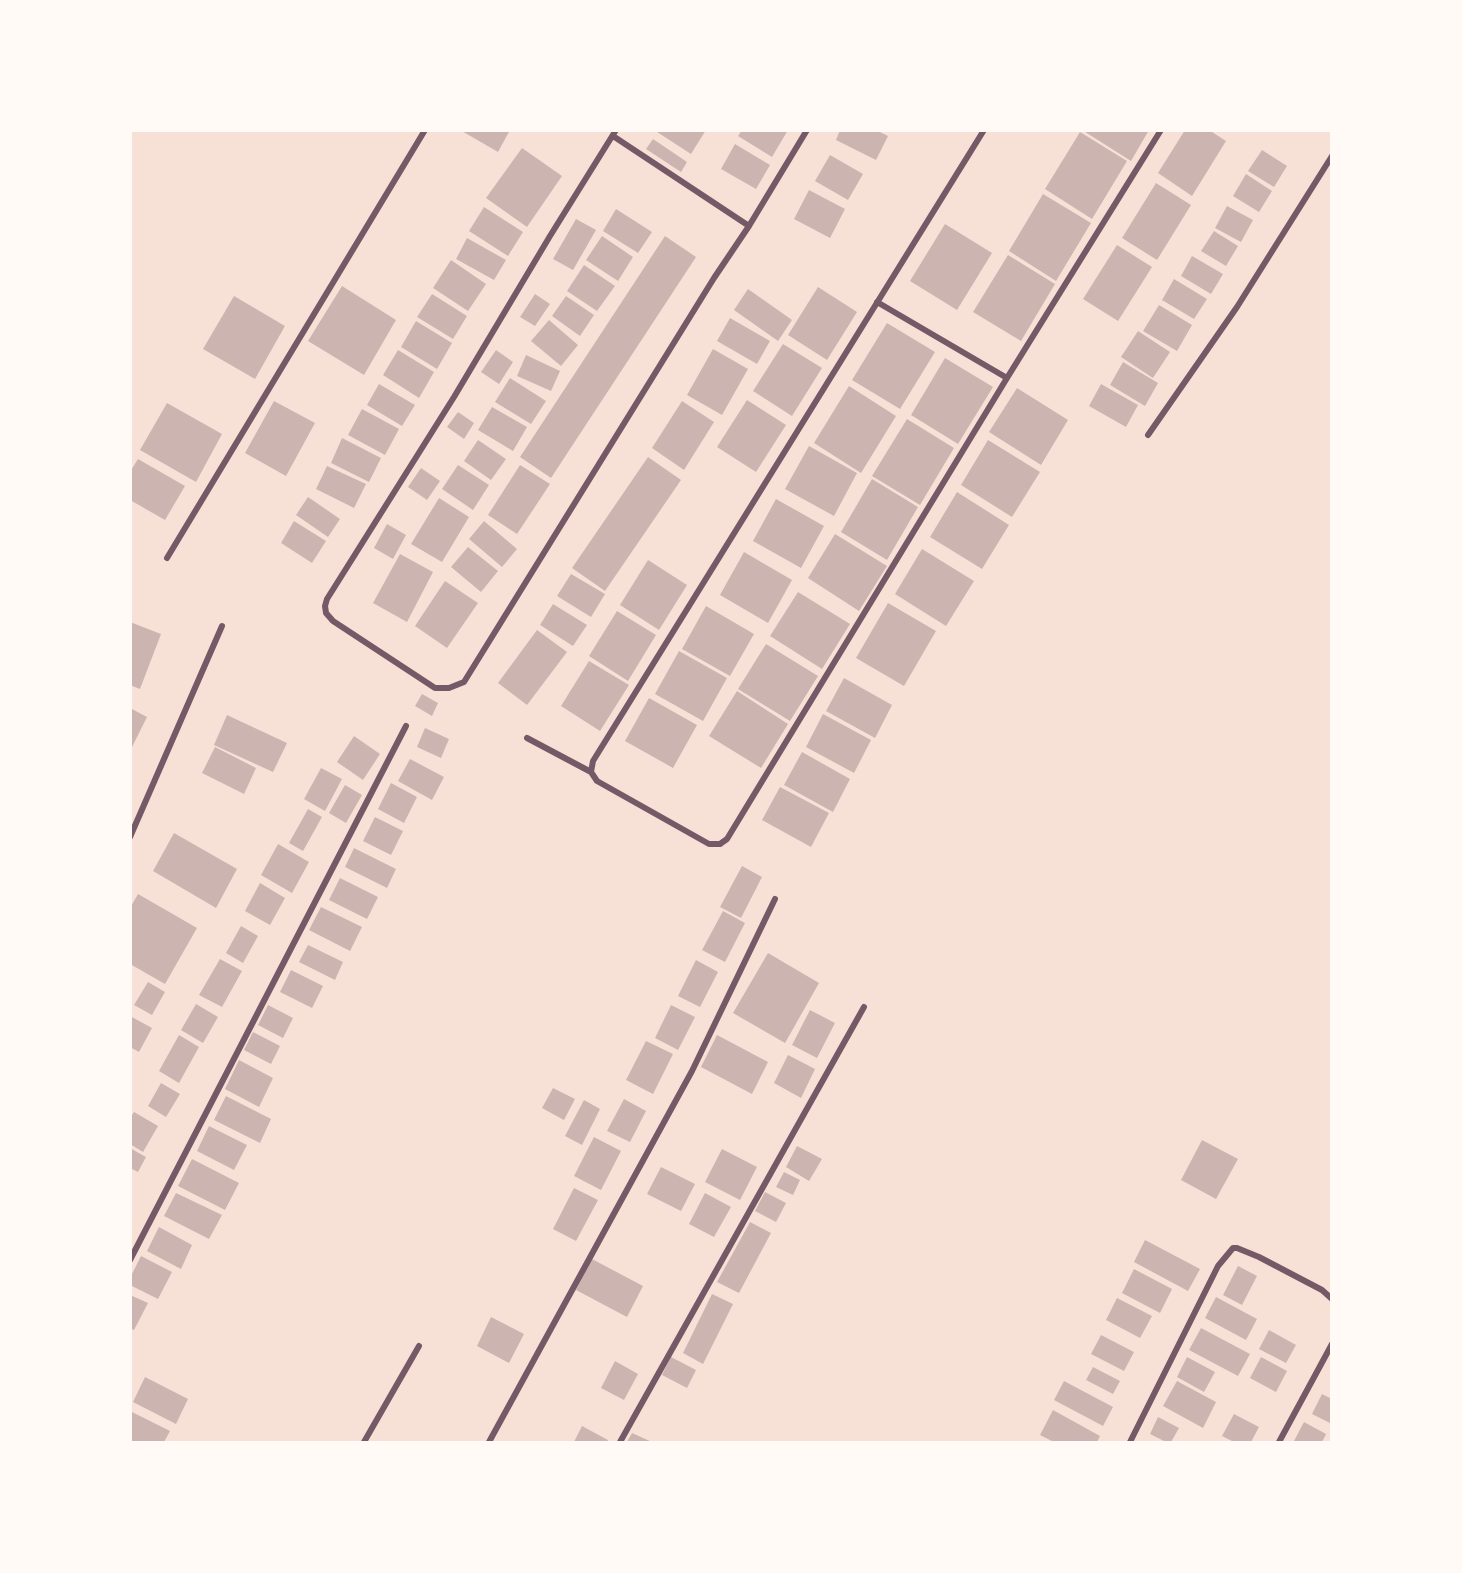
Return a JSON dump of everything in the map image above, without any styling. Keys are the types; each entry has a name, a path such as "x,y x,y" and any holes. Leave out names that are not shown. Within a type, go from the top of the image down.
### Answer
{"street":[{"path":"167,558 425,130"},
{"path":"749,226 615,133 550,236 454,397 327,598 325,606 333,621 435,688 449,688 464,682 714,278 749,226 807,130"},
{"path":"591,772 593,760 984,130"},
{"path":"527,738 591,772 597,781 709,844 720,844 727,838 1161,130"},
{"path":"1148,435 1237,307 1332,156"},
{"path":"877,302 1007,378"},
{"path":"130,837 222,626"},
{"path":"130,1260 406,726"},
{"path":"489,1443 692,1071 775,899"},
{"path":"620,1443 864,1007"},
{"path":"1130,1443 1218,1266 1233,1248 1259,1257 1322,1290 1332,1299"},
{"path":"1279,1443 1332,1344"},
{"path":"364,1443 418,1346"}],"building":[{"path":"460,130 510,130 498,152"},
{"path":"654,130 706,130 691,154"},
{"path":"742,130 788,130 772,157 738,136"},
{"path":"840,130 876,130 888,136 876,160 836,140"},
{"path":"1082,130 1149,130 1131,161"},
{"path":"1185,130 1209,130 1226,141 1192,196 1158,173"},
{"path":"1080,132 1127,161 1092,219 1045,189"},
{"path":"653,139 687,162 681,172 646,149"},
{"path":"735,144 770,165 756,189 721,169"},
{"path":"522,148 562,176 527,227 486,198"},
{"path":"1262,150 1287,166 1274,187 1248,171"},
{"path":"830,155 863,174 848,200 815,181"},
{"path":"1246,174 1272,191 1259,212 1233,196"},
{"path":"1156,183 1191,205 1157,260 1122,238"},
{"path":"809,190 845,209 830,238 794,219"},
{"path":"1043,194 1091,223 1056,281 1009,251"},
{"path":"1227,206 1253,220 1241,242 1215,228"},
{"path":"484,207 523,232 508,256 469,231"},
{"path":"616,209 652,232 638,253 603,231"},
{"path":"576,219 596,230 573,270 553,259"},
{"path":"945,224 992,253 957,310 910,281"},
{"path":"1214,231 1238,246 1226,266 1201,251"},
{"path":"602,236 633,257 618,281 586,260"},
{"path":"665,236 696,257 551,478 520,457"},
{"path":"467,238 506,260 494,280 456,259"},
{"path":"1117,245 1152,267 1118,321 1083,299"},
{"path":"1008,255 1055,284 1021,341 973,312"},
{"path":"1192,256 1223,274 1211,294 1181,276"},
{"path":"451,260 486,284 468,311 433,288"},
{"path":"584,265 615,286 597,311 567,291"},
{"path":"1174,279 1207,299 1194,319 1162,300"},
{"path":"342,286 396,320 364,375 308,341"},
{"path":"818,287 857,312 827,360 788,335"},
{"path":"748,289 792,320 778,341 734,310"},
{"path":"432,294 467,316 453,339 417,317"},
{"path":"535,294 550,304 535,326 520,317"},
{"path":"234,296 285,326 255,379 203,349"},
{"path":"566,296 594,315 580,336 552,316"},
{"path":"1159,305 1192,325 1177,351 1143,331"},
{"path":"730,318 770,341 757,364 717,341"},
{"path":"549,320 578,345 561,366 531,341"},
{"path":"416,321 452,343 437,369 401,347"},
{"path":"887,323 935,352 900,409 852,380"},
{"path":"1138,331 1170,352 1153,378 1121,357"},
{"path":"783,344 822,368 792,416 753,391"},
{"path":"713,349 748,369 722,415 687,395"},
{"path":"398,350 434,372 419,398 383,375"},
{"path":"496,350 513,362 499,384 481,372"},
{"path":"526,355 560,371 551,391 517,376"},
{"path":"945,358 993,387 958,444 911,415"},
{"path":"1123,362 1158,383 1145,406 1110,385"},
{"path":"510,378 546,401 531,424 495,402"},
{"path":"379,384 415,405 402,426 367,405"},
{"path":"1101,384 1138,405 1126,427 1089,406"},
{"path":"849,386 896,416 861,473 814,443"},
{"path":"1017,388 1068,420 1041,465 989,432"},
{"path":"747,400 786,425 756,472 717,447"},
{"path":"274,401 315,423 286,476 245,453"},
{"path":"682,401 714,422 684,470 652,448"},
{"path":"167,403 222,434 196,482 140,450"},
{"path":"492,407 527,427 513,451 478,430"},
{"path":"362,409 399,429 385,455 348,435"},
{"path":"458,412 474,423 464,439 447,427"},
{"path":"907,419 954,448 920,505 872,476"},
{"path":"342,438 381,458 369,482 331,463"},
{"path":"478,440 506,459 491,480 464,461"},
{"path":"988,440 1040,472 1012,517 961,485"},
{"path":"809,446 857,473 834,516 785,489"},
{"path":"648,457 681,480 605,591 572,568"},
{"path":"138,459 185,486 165,520 130,500 130,472"},
{"path":"458,465 489,485 473,510 442,489"},
{"path":"520,465 550,484 517,534 488,515"},
{"path":"327,466 366,484 354,508 316,489"},
{"path":"421,468 440,481 427,500 408,487"},
{"path":"872,479 918,507 887,560 841,532"},
{"path":"957,492 1009,525 982,569 930,537"},
{"path":"308,497 340,519 328,537 296,515"},
{"path":"439,498 469,517 442,562 411,544"},
{"path":"776,499 824,526 801,568 753,541"},
{"path":"294,521 326,541 312,563 281,543"},
{"path":"484,521 517,549 502,567 469,539"},
{"path":"387,524 406,535 393,559 374,548"},
{"path":"835,534 887,566 859,611 808,578"},
{"path":"468,547 498,571 481,592 451,567"},
{"path":"922,549 974,581 946,626 895,594"},
{"path":"744,552 792,580 768,623 720,595"},
{"path":"400,554 433,572 407,622 373,603"},
{"path":"648,560 687,585 659,630 620,605"},
{"path":"571,574 605,594 591,617 557,596"},
{"path":"445,581 478,603 447,648 415,626"},
{"path":"798,592 850,624 822,669 770,636"},
{"path":"888,603 936,631 904,686 856,658"},
{"path":"553,604 587,625 573,646 540,625"},
{"path":"706,606 754,634 730,676 682,649"},
{"path":"617,611 656,635 628,681 589,656"},
{"path":"130,622 161,634 140,689 130,685"},
{"path":"537,630 567,652 527,705 498,683"},
{"path":"766,644 818,676 790,721 738,689"},
{"path":"679,651 727,678 703,721 655,694"},
{"path":"589,661 629,685 600,731 561,706"},
{"path":"844,678 892,705 875,738 826,711"},
{"path":"737,691 788,724 761,768 709,736"},
{"path":"422,694 438,703 432,716 415,706"},
{"path":"649,698 697,725 673,768 625,741"},
{"path":"130,708 147,717 130,751"},
{"path":"823,714 871,740 854,773 806,747"},
{"path":"227,715 287,743 273,772 214,745"},
{"path":"425,728 449,739 441,758 417,747"},
{"path":"354,736 380,754 363,780 337,762"},
{"path":"215,747 256,768 244,794 202,773"},
{"path":"802,752 850,779 833,812 784,785"},
{"path":"410,759 444,777 432,800 398,781"},
{"path":"321,768 342,779 325,811 304,799"},
{"path":"391,783 417,797 404,823 378,809"},
{"path":"345,785 362,795 346,823 329,813"},
{"path":"780,787 829,813 811,847 762,820"},
{"path":"308,809 322,817 303,851 289,843"},
{"path":"375,817 403,831 391,855 363,841"},
{"path":"174,833 237,869 216,908 153,871"},
{"path":"278,844 309,862 292,893 261,875"},
{"path":"354,848 396,869 387,888 345,867"},
{"path":"742,866 762,877 741,918 720,907"},
{"path":"340,878 378,897 367,919 329,900"},
{"path":"260,883 285,898 270,925 245,911"},
{"path":"138,894 197,928 165,984 130,964 130,908"},
{"path":"321,907 362,927 350,951 309,930"},
{"path":"723,911 745,923 725,962 702,950"},
{"path":"241,926 258,936 243,963 226,953"},
{"path":"308,945 343,962 335,980 299,962"},
{"path":"768,953 819,983 785,1043 733,1013"},
{"path":"220,959 242,971 222,1007 199,995"},
{"path":"696,960 718,972 700,1007 678,996"},
{"path":"291,970 323,986 312,1008 280,992"},
{"path":"148,982 165,992 152,1015 134,1005"},
{"path":"196,1004 218,1017 203,1043 181,1030"},
{"path":"268,1005 293,1018 283,1038 258,1025"},
{"path":"671,1005 695,1017 678,1050 655,1038"},
{"path":"810,1010 835,1023 817,1058 792,1045"},
{"path":"130,1016 152,1028 139,1052 130,1047"},
{"path":"253,1032 280,1046 271,1064 244,1050"},
{"path":"179,1035 199,1047 179,1083 159,1071"},
{"path":"717,1035 768,1062 752,1094 701,1067"},
{"path":"646,1041 673,1054 653,1094 626,1080"},
{"path":"788,1055 815,1069 801,1098 774,1083"},
{"path":"239,1060 273,1078 259,1107 225,1089"},
{"path":"161,1083 180,1094 166,1117 148,1106"},
{"path":"553,1088 575,1099 564,1120 542,1108"},
{"path":"226,1096 271,1119 260,1143 214,1120"},
{"path":"624,1099 646,1111 630,1142 607,1131"},
{"path":"584,1100 600,1109 582,1145 565,1136"},
{"path":"134,1112 158,1126 143,1152 130,1144 130,1118"},
{"path":"209,1126 247,1145 234,1170 197,1151"},
{"path":"594,1137 621,1151 601,1190 574,1176"},
{"path":"1202,1140 1238,1159 1216,1199 1181,1180"},
{"path":"797,1146 822,1159 809,1181 786,1167"},
{"path":"130,1148 146,1157 138,1172 130,1168"},
{"path":"722,1149 757,1167 740,1200 705,1182"},
{"path":"192,1159 239,1183 225,1210 178,1186"},
{"path":"661,1167 695,1184 681,1211 647,1194"},
{"path":"784,1172 800,1180 793,1195 776,1187"},
{"path":"574,1188 598,1200 576,1241 553,1229"},
{"path":"765,1192 786,1203 776,1222 755,1211"},
{"path":"176,1193 222,1215 209,1239 164,1216"},
{"path":"705,1193 731,1207 714,1237 689,1224"},
{"path":"750,1222 771,1233 739,1293 717,1282"},
{"path":"159,1227 192,1245 181,1269 147,1251"},
{"path":"1145,1240 1200,1269 1188,1291 1134,1262"},
{"path":"141,1256 172,1272 158,1299 130,1285 130,1278"},
{"path":"592,1259 643,1286 627,1317 576,1290"},
{"path":"1238,1266 1257,1276 1242,1305 1223,1295"},
{"path":"1134,1269 1172,1289 1160,1313 1122,1293"},
{"path":"712,1294 733,1304 703,1364 683,1353"},
{"path":"130,1295 148,1303 134,1330 130,1328"},
{"path":"1216,1297 1257,1319 1246,1340 1205,1318"},
{"path":"1117,1298 1152,1316 1140,1338 1106,1320"},
{"path":"491,1317 524,1334 509,1363 477,1346"},
{"path":"1201,1328 1250,1354 1238,1376 1189,1350"},
{"path":"1269,1330 1296,1345 1286,1363 1259,1349"},
{"path":"1101,1335 1134,1352 1124,1371 1091,1354"},
{"path":"671,1357 696,1370 687,1388 662,1375"},
{"path":"1187,1357 1215,1372 1204,1392 1177,1377"},
{"path":"1261,1357 1287,1371 1276,1392 1250,1378"},
{"path":"615,1361 638,1374 624,1400 601,1388"},
{"path":"1093,1367 1120,1381 1113,1394 1086,1380"},
{"path":"145,1377 188,1399 176,1424 133,1402"},
{"path":"1064,1381 1113,1407 1103,1426 1054,1400"},
{"path":"1177,1381 1216,1402 1203,1428 1163,1406"},
{"path":"1322,1394 1332,1399 1332,1424 1312,1414"},
{"path":"1053,1410 1100,1436 1097,1442 1054,1442 1040,1435"},
{"path":"130,1411 170,1431 164,1442 130,1442"},
{"path":"1234,1414 1259,1427 1251,1442 1234,1442 1222,1436"},
{"path":"1158,1417 1179,1428 1171,1442 1150,1434"},
{"path":"1304,1422 1326,1434 1322,1442 1294,1441"},
{"path":"582,1426 608,1440 607,1442 574,1442"},
{"path":"632,1433 652,1442 627,1442"}]}
